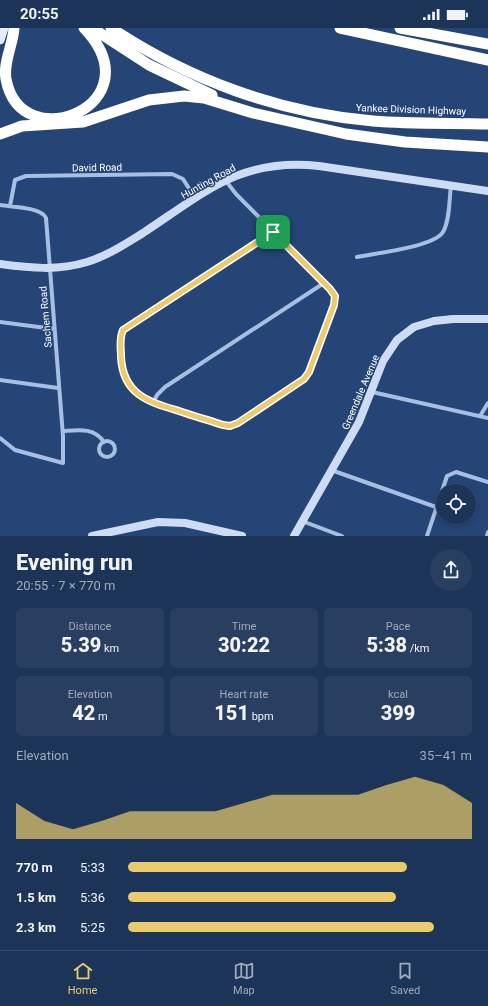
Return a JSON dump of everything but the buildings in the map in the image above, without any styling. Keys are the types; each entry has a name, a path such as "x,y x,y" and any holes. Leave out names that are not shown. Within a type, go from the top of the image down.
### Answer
{"highway":[{"path":"13,28 6,69 10,90 17,102 29,112 55,119 70,117 83,111 93,103 102,88 105,71 102,54 96,43 84,28"},
{"path":"92,28 130,54 179,80 271,117"},
{"name":"Yankee Division Highway","path":"111,28 148,51 192,72 232,90 278,104 325,114 373,121 488,124"},
{"path":"340,28 488,60"},
{"path":"400,28 488,44"},
{"path":"467,55 488,56"},
{"path":"0,134 22,126 83,122 149,100 174,96 204,98 327,131 432,144 488,147"},
{"path":"394,140 488,139"}],"main road":[{"path":"0,40 4,28"},
{"path":"0,68 13,28"},
{"name":"Hunting Road","path":"0,264 49,269 82,264 103,256 226,180 261,168 299,164 488,191"},
{"name":"Greendale Avenue","path":"294,536 330,470 360,422 387,354 400,338 410,330 424,324 443,319 488,319"},
{"path":"92,536 118,533 158,522 185,523 242,536"}],"street":[{"name":"David Road","path":"10,206 15,180 26,176 172,174 183,179 196,199"},
{"path":"226,180 236,194 324,283 335,296 334,305 309,372 299,383 230,426 153,403 137,394 126,378 121,362 120,339 122,332 273,232"},
{"path":"357,257 426,244 436,239 444,229 451,186"},
{"name":"Sachem Road","path":"0,205 37,210 45,216 58,388 63,431 63,463 15,450 0,438"},
{"path":"153,403 163,388 324,283"},
{"path":"0,322 54,329"},
{"path":"0,380 58,388"},
{"path":"372,392 488,418"},
{"path":"480,416 488,403"},
{"path":"63,431 88,430 99,436 104,442"},
{"path":"330,470 436,507 427,536"},
{"path":"443,484 450,473 458,473 488,482"},
{"path":"302,521 342,536"},
{"path":"487,536 488,532"}],"route":[{"path":"273,232 330,289 335,298 334,305 309,372 304,379 238,423 230,426 153,403 140,396 130,386 123,370 121,362 120,339 123,330 263,240 273,232"}]}
